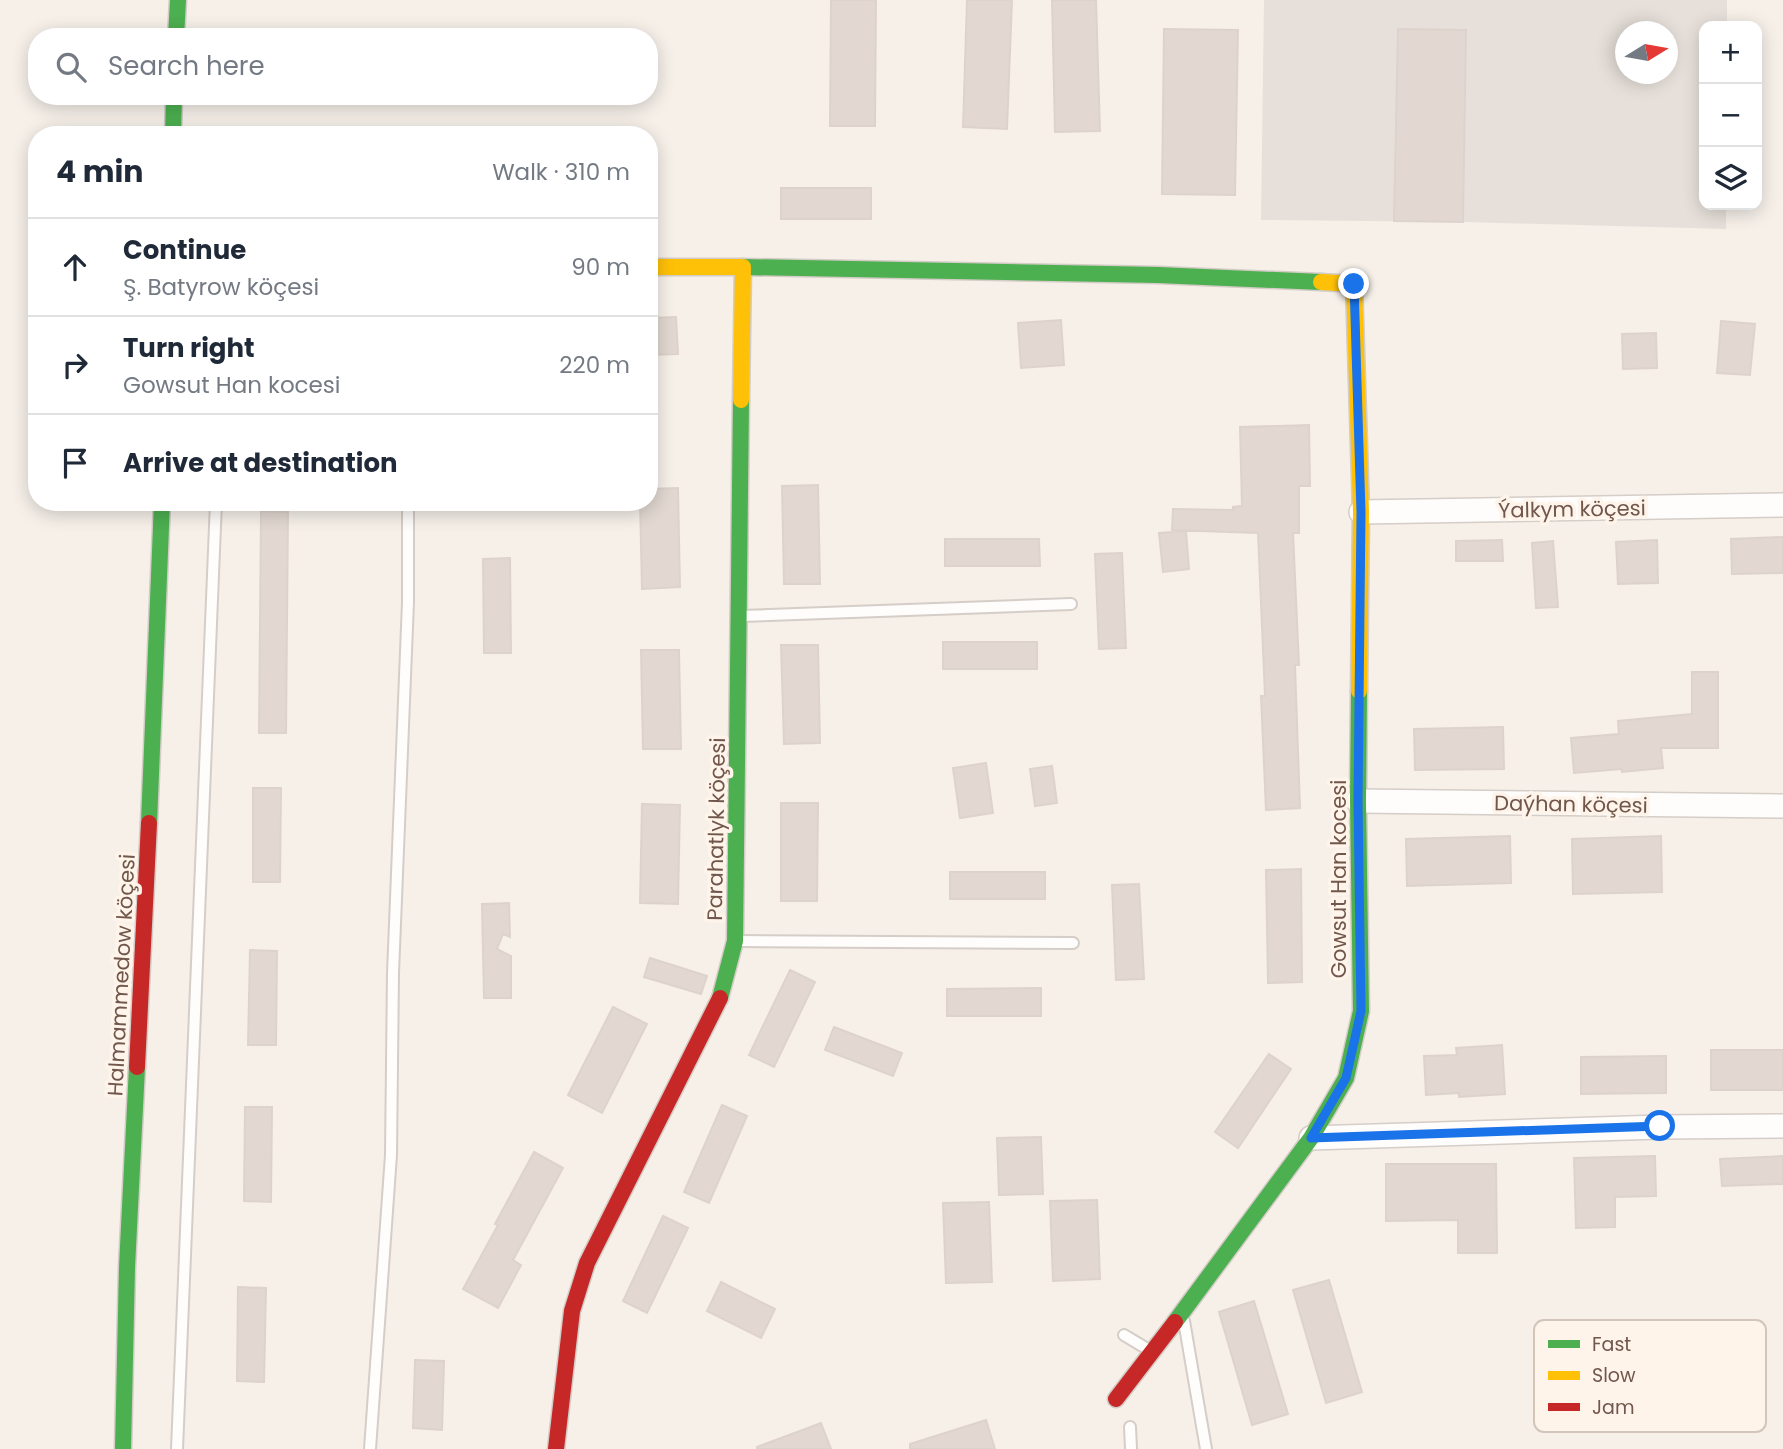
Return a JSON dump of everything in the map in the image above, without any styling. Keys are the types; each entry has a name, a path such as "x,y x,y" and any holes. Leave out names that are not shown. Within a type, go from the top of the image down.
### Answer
{"street":[{"path":"177,28 178,0"},
{"path":"173,126 174,105"},
{"path":"658,267 743,267"},
{"name":"Gowsut Han kocesi","path":"743,267 1158,275 1354,284 1361,512 1358,802 1361,1011 1346,1078 1311,1138 1116,1399"},
{"name":"Parahatlyk köçesi","path":"556,1449 572,1311 587,1263 719,1000 735,941 743,267"},
{"name":"Ýalkym köçesi","path":"1361,512 1783,505"},
{"name":"Halmammedow köçesi","path":"122,1449 127,1266 161,577 162,511"},
{"name":"Daýhan köçesi","path":"1358,802 1783,806"},
{"path":"1311,1138 1660,1126 1783,1125"}],"lane":[{"path":"177,1449 216,511"},
{"path":"370,1449 391,1155 393,973 408,602 408,511"},
{"path":"740,616 1071,604"},
{"path":"735,941 1073,943"},
{"path":"1183,1311 1206,1449"},
{"path":"1124,1335 1152,1352"},
{"path":"1130,1427 1132,1449"}],"shaded area":[{"path":"1264,0 1727,0 1727,21 1699,21 1699,210 1726,210 1726,229 1261,220"}],"building":[{"path":"831,0 876,0 875,126 830,126"},
{"path":"967,0 1012,0 1007,129 963,127"},
{"path":"1052,0 1096,0 1100,131 1055,132"},
{"path":"1164,29 1238,30 1235,195 1162,194"},
{"path":"1398,29 1466,30 1463,222 1394,221"},
{"path":"781,188 871,188 871,219 781,219"},
{"path":"676,317 678,354 658,355 658,318"},
{"path":"1061,320 1064,365 1021,368 1018,323"},
{"path":"1721,321 1755,324 1750,375 1717,373"},
{"path":"1656,333 1657,368 1623,369 1622,334"},
{"path":"1309,425 1310,486 1299,486 1299,533 1293,533 1299,665 1295,665 1300,808 1266,810 1261,696 1265,696 1258,533 1172,530 1173,509 1233,510 1233,507 1242,506 1240,427"},
{"path":"818,485 820,584 784,584 782,486"},
{"path":"678,488 680,587 642,589 640,511 658,511 658,489"},
{"path":"261,511 288,512 286,733 259,733"},
{"path":"1186,531 1189,569 1163,572 1159,533"},
{"path":"1783,537 1783,573 1732,574 1731,539"},
{"path":"945,539 1039,539 1040,566 945,566"},
{"path":"1502,540 1503,561 1456,561 1456,541"},
{"path":"1657,540 1658,583 1618,584 1616,542"},
{"path":"1553,541 1558,607 1536,608 1532,543"},
{"path":"1122,553 1126,648 1099,649 1095,554"},
{"path":"510,558 511,653 484,653 483,559"},
{"path":"943,642 1037,642 1037,669 943,669"},
{"path":"781,645 818,645 820,743 784,744"},
{"path":"641,650 679,650 681,749 643,749"},
{"path":"1692,672 1718,672 1718,748 1661,748 1663,768 1574,773 1571,738 1619,734 1618,721 1692,714"},
{"path":"1503,727 1504,769 1415,770 1414,729"},
{"path":"986,763 993,813 960,818 953,768"},
{"path":"1052,766 1057,803 1035,806 1030,769"},
{"path":"253,788 281,788 280,882 253,882"},
{"path":"781,803 818,803 817,901 781,901"},
{"path":"642,804 680,805 678,904 640,903"},
{"path":"1510,836 1511,883 1407,886 1406,839"},
{"path":"1661,836 1662,892 1573,894 1572,839"},
{"path":"1301,869 1302,982 1268,983 1266,870"},
{"path":"950,872 1045,872 1045,899 950,899"},
{"path":"1139,884 1144,979 1116,980 1112,885"},
{"path":"509,903 510,937 503,934 497,949 511,956 511,998 484,998 482,904"},
{"path":"250,950 277,951 276,1045 248,1045"},
{"path":"650,958 707,976 701,994 644,977"},
{"path":"790,970 815,982 774,1067 749,1055"},
{"path":"1041,988 1041,1016 947,1016 947,989"},
{"path":"613,1007 647,1024 602,1113 568,1095"},
{"path":"834,1027 902,1053 893,1076 825,1050"},
{"path":"1502,1045 1505,1094 1459,1097 1459,1093 1426,1095 1424,1056 1457,1055 1456,1048"},
{"path":"1711,1050 1783,1050 1783,1090 1711,1090"},
{"path":"1269,1054 1291,1069 1238,1148 1215,1132"},
{"path":"1666,1056 1666,1093 1581,1094 1581,1057"},
{"path":"722,1105 747,1116 709,1203 684,1192"},
{"path":"245,1107 272,1107 271,1202 244,1201"},
{"path":"1041,1137 1043,1194 999,1195 997,1138"},
{"path":"534,1152 563,1168 513,1260 521,1265 498,1308 463,1289"},
{"path":"1655,1156 1656,1196 1615,1197 1615,1227 1576,1228 1574,1158"},
{"path":"1783,1156 1783,1184 1722,1186 1720,1159"},
{"path":"1386,1164 1496,1164 1497,1253 1458,1253 1458,1220 1386,1221"},
{"path":"1097,1200 1100,1279 1053,1281 1050,1201"},
{"path":"989,1202 992,1282 946,1283 943,1203"},
{"path":"663,1216 688,1228 647,1313 623,1301"},
{"path":"1329,1280 1362,1392 1326,1403 1293,1290"},
{"path":"721,1282 775,1309 761,1338 707,1311"},
{"path":"238,1287 266,1288 264,1382 237,1381"},
{"path":"1254,1301 1288,1414 1252,1425 1219,1312"},
{"path":"415,1360 444,1361 442,1430 413,1428"},
{"path":"986,1420 995,1449 910,1449 910,1444"},
{"path":"821,1423 831,1449 757,1449 757,1447"}],"traffic: fast":[{"path":"176,28 178,0"},
{"path":"173,126 174,105"},
{"path":"743,267 1158,275 1321,282"},
{"path":"720,998 735,941 741,400"},
{"path":"149,823 162,511"},
{"path":"1175,1322 1311,1138 1346,1078 1361,1011 1359,691"},
{"path":"123,1449 127,1267 137,1067"}],"traffic: slow":[{"path":"658,267 743,267 741,400"},
{"path":"1321,282 1354,284 1361,512 1359,691"}],"traffic: jam":[{"path":"137,1067 149,823"},
{"path":"556,1449 572,1311 587,1263 720,998"},
{"path":"1116,1399 1175,1322"}],"route":[{"path":"1354,284 1361,512 1358,802 1361,1011 1346,1078 1311,1138 1660,1126"}]}
